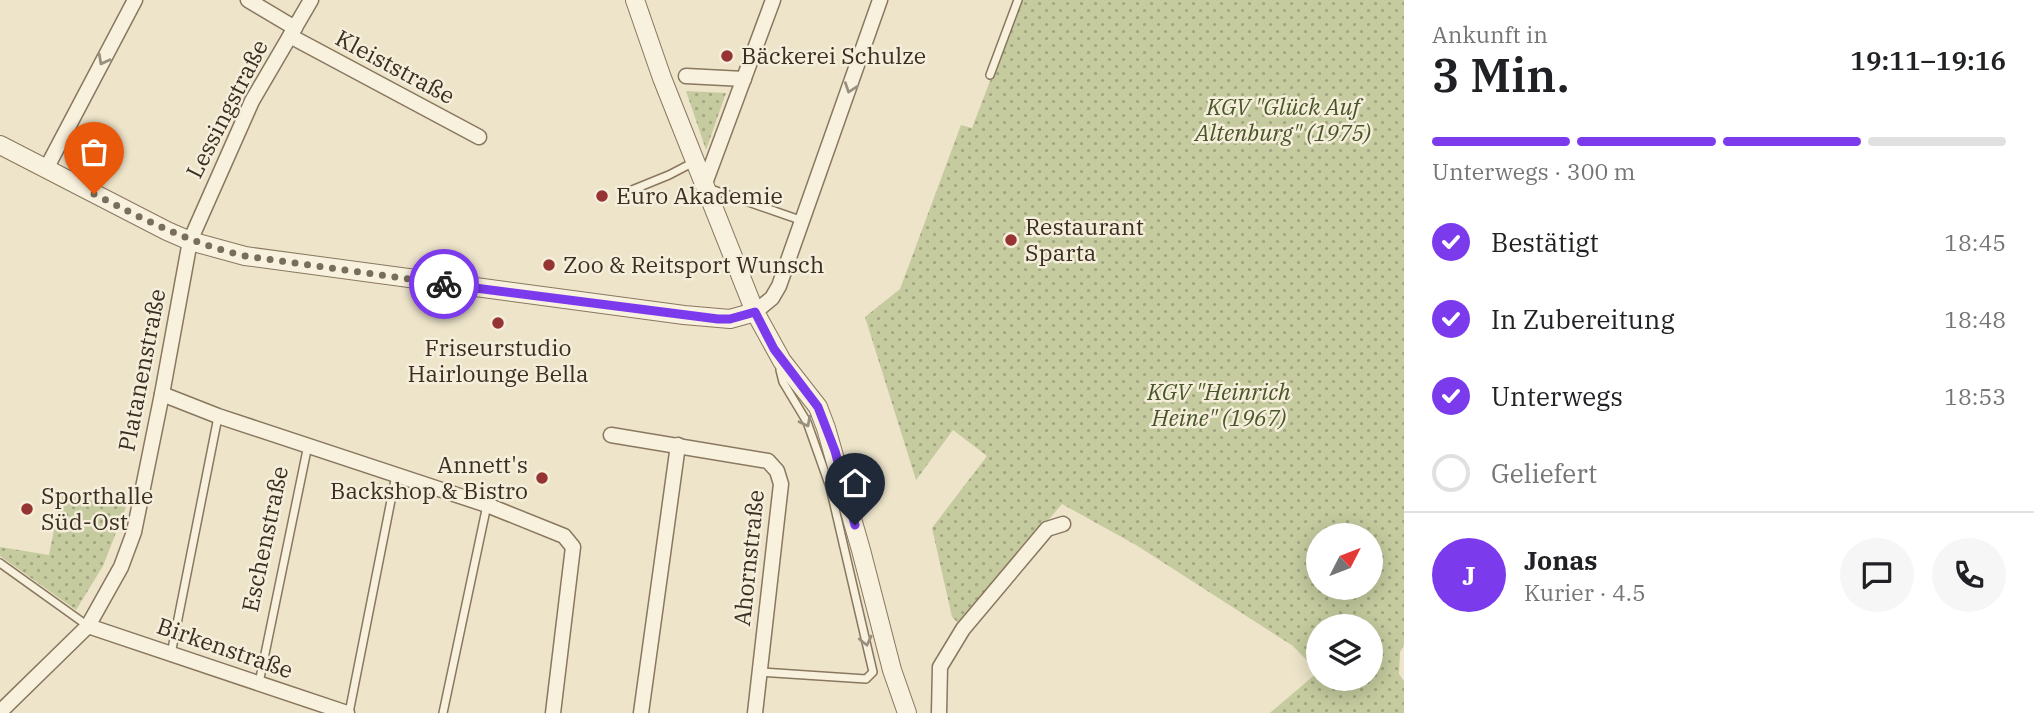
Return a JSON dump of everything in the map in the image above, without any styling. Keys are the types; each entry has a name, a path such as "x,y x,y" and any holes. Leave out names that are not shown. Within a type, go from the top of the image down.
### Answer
{"street":[{"path":"46,169 135,0"},
{"name":"Kleiststraße","path":"248,0 337,63 479,137"},
{"name":"Lessingstraße","path":"190,241 252,101 311,0"},
{"path":"635,0 654,58 755,312 782,361 818,407 835,451 892,670 907,713"},
{"path":"704,186 773,0"},
{"path":"0,145 190,241 245,256 684,316 730,319 755,312 772,298 779,286 880,0"},
{"path":"686,76 744,79"},
{"name":"Platanenstraße","path":"0,712 88,626 121,567 134,532 190,241"},
{"name":"Eschenstraße","path":"162,394 218,416 487,505 564,536 573,547 553,713"},
{"name":"Ahornstraße","path":"611,435 768,461 777,471 782,484 755,713"},
{"path":"641,713 678,445"},
{"path":"939,713 940,667 963,629 1047,529 1063,524"},
{"name":"Birkenstraße","path":"88,626 348,713"}],"lane":[{"path":"990,75 1018,0"},
{"path":"632,190 694,162"},
{"path":"704,186 803,222"},
{"path":"760,672 866,679 873,672 830,487 807,422 783,382 780,370 782,361"},
{"path":"171,654 218,416"},
{"name":"Eschenstraße","path":"258,684 308,444"},
{"path":"348,713 396,475"},
{"path":"443,713 487,505"},
{"path":"0,563 88,626"}],"green space":[{"name":"KGV \"Heinrich Heine\" (1967)","path":"1021,0 1404,0 1404,645 1400,652 1399,674 1404,681 1404,713 1270,713 1306,682 1306,691 1383,691 1383,614 1306,614 1306,660 1293,646 1136,545 1062,504 959,624 952,617 932,528 987,456 953,430 916,480 865,317 900,289 961,125 972,128"},
{"path":"686,91 726,93 706,150"},
{"path":"61,494 126,507 103,566 76,610 0,556 0,547 49,555"}],"way so far":[{"path":"94,194 167,231 215,249 245,256 444,284"}],"place":[{"name":"Bäckerei Schulze","path":"727,56"},
{"name":"Euro Akademie","path":"602,196"},
{"name":"Restaurant Sparta","path":"1011,240"},
{"name":"Zoo & Reitsport Wunsch","path":"549,265"},
{"name":"Friseurstudio Hairlounge Bella","path":"498,323"},
{"name":"Annett's Backshop & Bistro","path":"542,478"},
{"name":"Sporthalle Süd-Ost","path":"27,509"}],"route":[{"path":"444,284 684,316 730,319 755,312 774,349 818,407 835,451 855,525"}],"park label":[{"name":"KGV \"Glück Auf Altenburg\" (1975)","path":"1283,120"}]}
